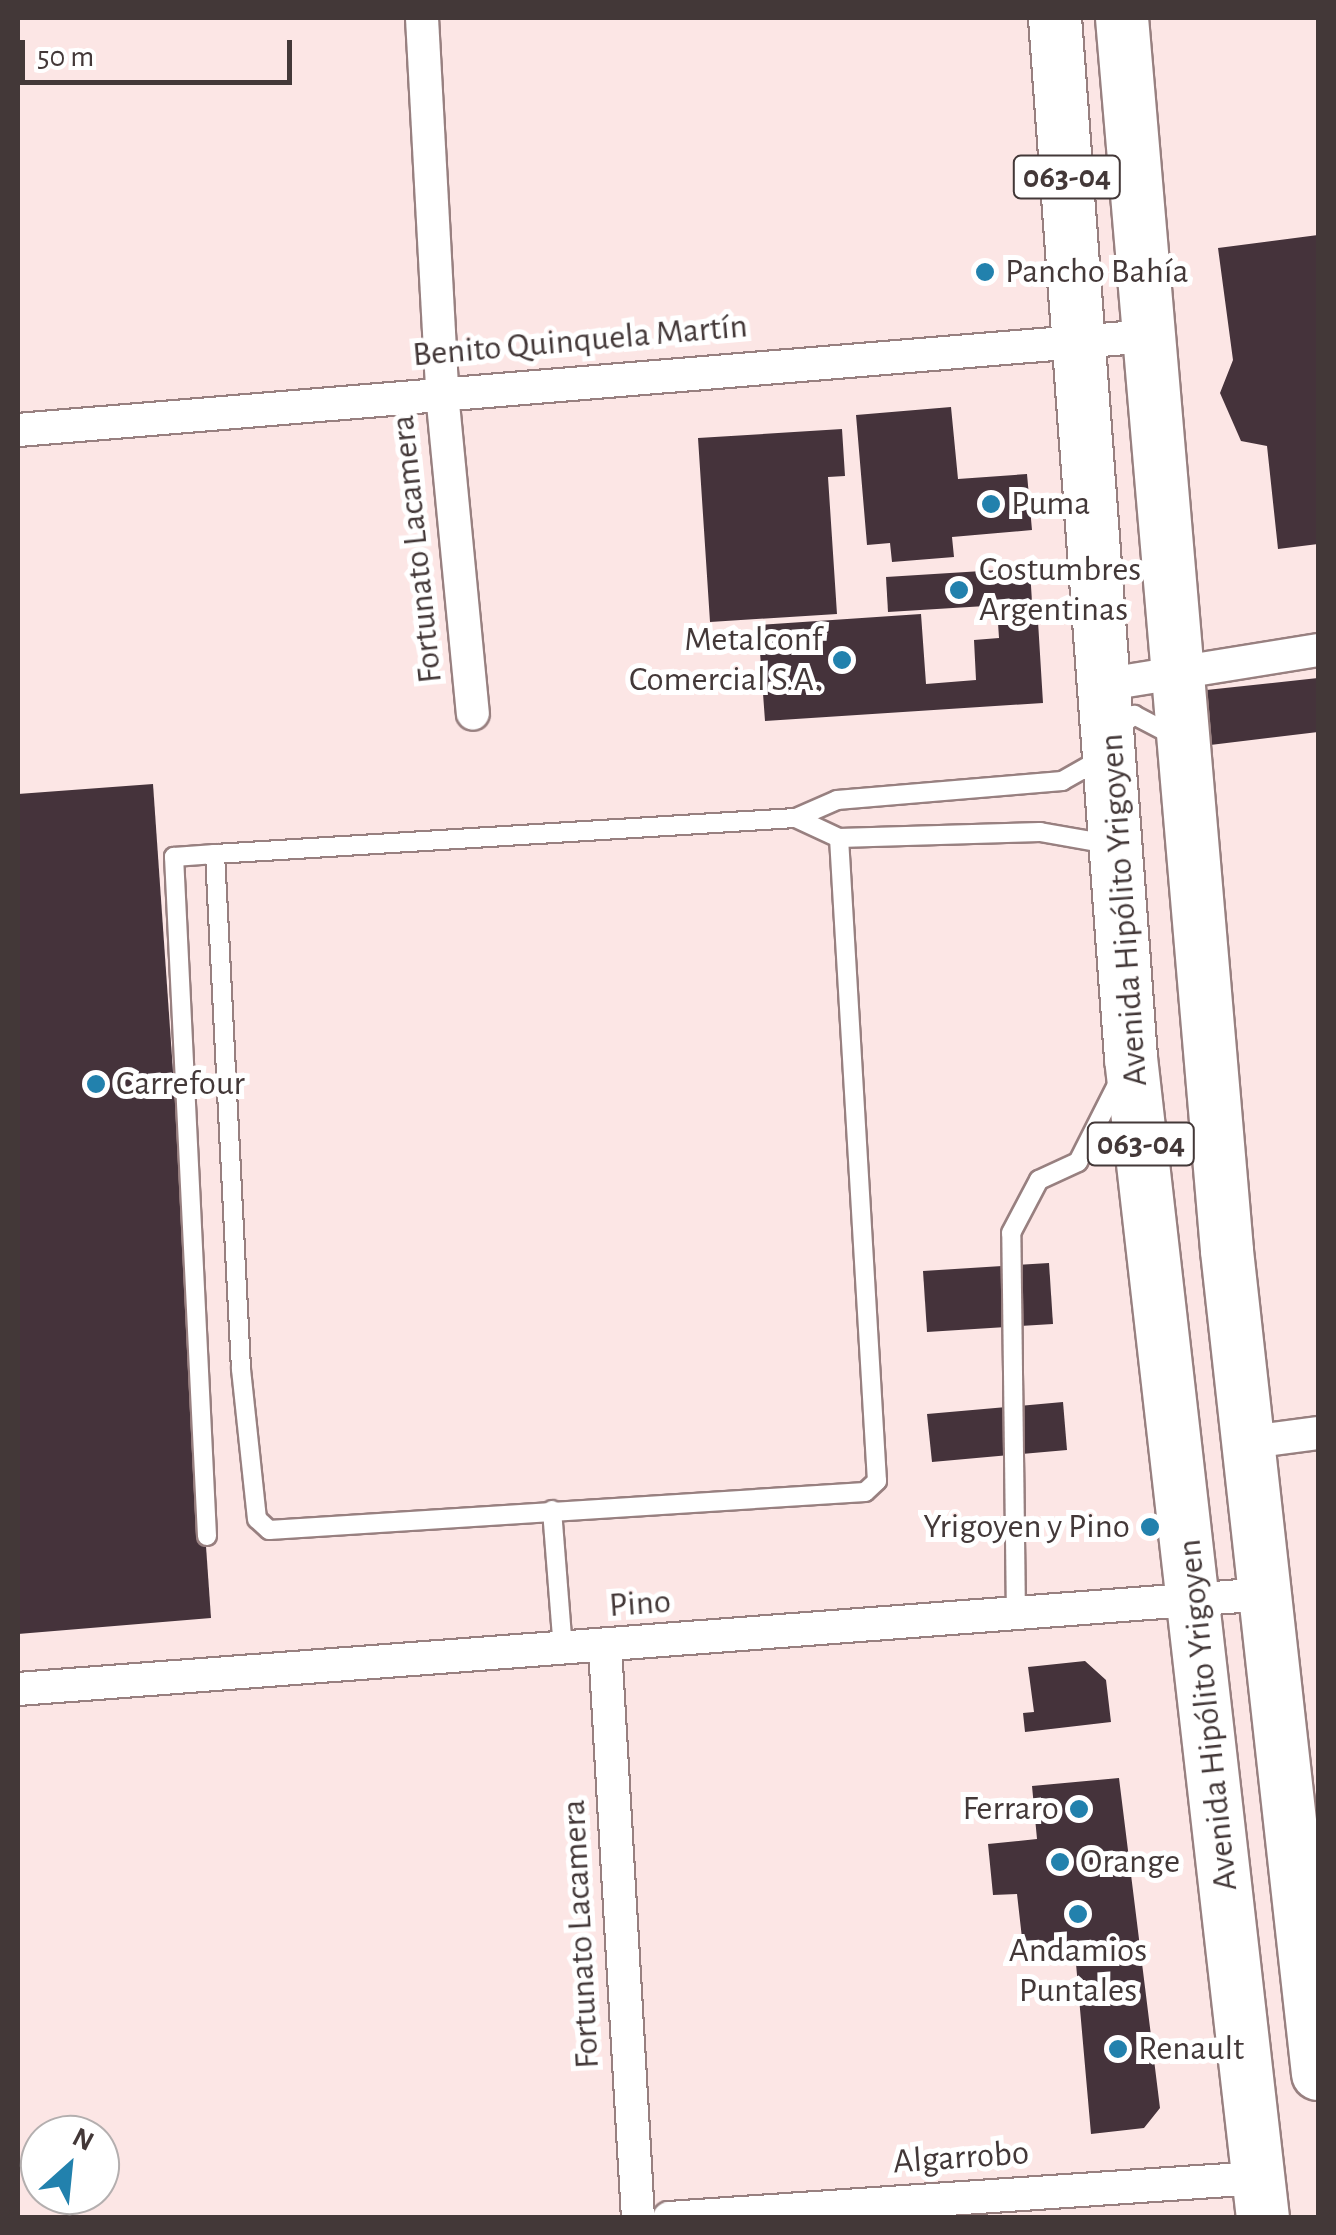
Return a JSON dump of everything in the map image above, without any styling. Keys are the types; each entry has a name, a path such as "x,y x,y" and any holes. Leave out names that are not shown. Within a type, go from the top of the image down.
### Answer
{"main road":[{"name":"Avenida Hipólito Yrigoyen","path":"1055,18 1108,684 1106,754 1131,1058 1261,2198"},
{"name":"Avenida Hipólito Yrigoyen","path":"1122,18 1178,738 1318,2074"}],"street":[{"name":"Fortunato Lacamera","path":"422,18 442,394 474,714"},
{"name":"Benito Quinquela Martín","path":"18,430 1080,337 1149,336"},
{"path":"1108,684 1318,650"},
{"path":"1250,1442 1318,1432"},
{"name":"Pino","path":"18,1689 1016,1618 1267,1594"},
{"name":"Fortunato Lacamera","path":"605,1647 638,2218"},
{"name":"Algarrobo","path":"668,2218 1261,2198"}],"lane":[{"path":"207,1536 174,856 796,818 837,800 1062,781 1106,754 1122,720 1134,716 1178,738"},
{"path":"796,818 839,838 1040,832 1116,846"},
{"path":"215,854 257,1519 268,1530 866,1492 878,1481 839,838"},
{"path":"1016,1618 1014,1218 1038,1180 1078,1162 1131,1058"},
{"path":"552,1510 563,1650"}],"building":[{"path":"1318,235 1318,544 1278,549 1267,446 1241,441 1220,393 1233,360 1218,248"},
{"path":"951,407 958,479 1027,474 1032,530 952,537 954,557 892,562 890,543 867,545 856,415"},
{"path":"842,429 845,476 828,477 837,614 710,622 698,438"},
{"name":"Costumbres Argentinas","path":"1030,568 1032,603 888,612 886,577"},
{"name":"Metalconf Comercial S.A.","path":"1037,605 1043,703 765,721 758,625 921,614 926,684 976,680 974,640 999,638 997,608"},
{"path":"1318,678 1318,732 1202,746 1197,691"},
{"name":"Carrefour","path":"153,784 211,1618 18,1634 18,794"},
{"path":"1049,1263 1053,1324 927,1332 923,1271"},
{"path":"1063,1402 1067,1450 932,1462 927,1414"},
{"path":"1085,1661 1106,1680 1111,1722 1025,1732 1023,1713 1034,1712 1028,1667"},
{"path":"1119,1778 1160,2108 1144,2128 1091,2134 1074,1941 1023,1947 1017,1894 993,1895 988,1844 1037,1839 1032,1786"}],"place":[{"name":"Pancho Bahía","path":"985,272"},
{"name":"Puma","path":"991,504"},
{"name":"Costumbres Argentinas","path":"959,590"},
{"name":"Metalconf Comercial S.A.","path":"842,660"},
{"name":"Carrefour","path":"96,1084"},
{"name":"Yrigoyen y Pino","path":"1150,1527"},
{"name":"Ferraro","path":"1079,1809"},
{"name":"Orange","path":"1060,1862"},
{"name":"Andamios Puntales","path":"1078,1914"},
{"name":"Renault","path":"1118,2049"}]}
